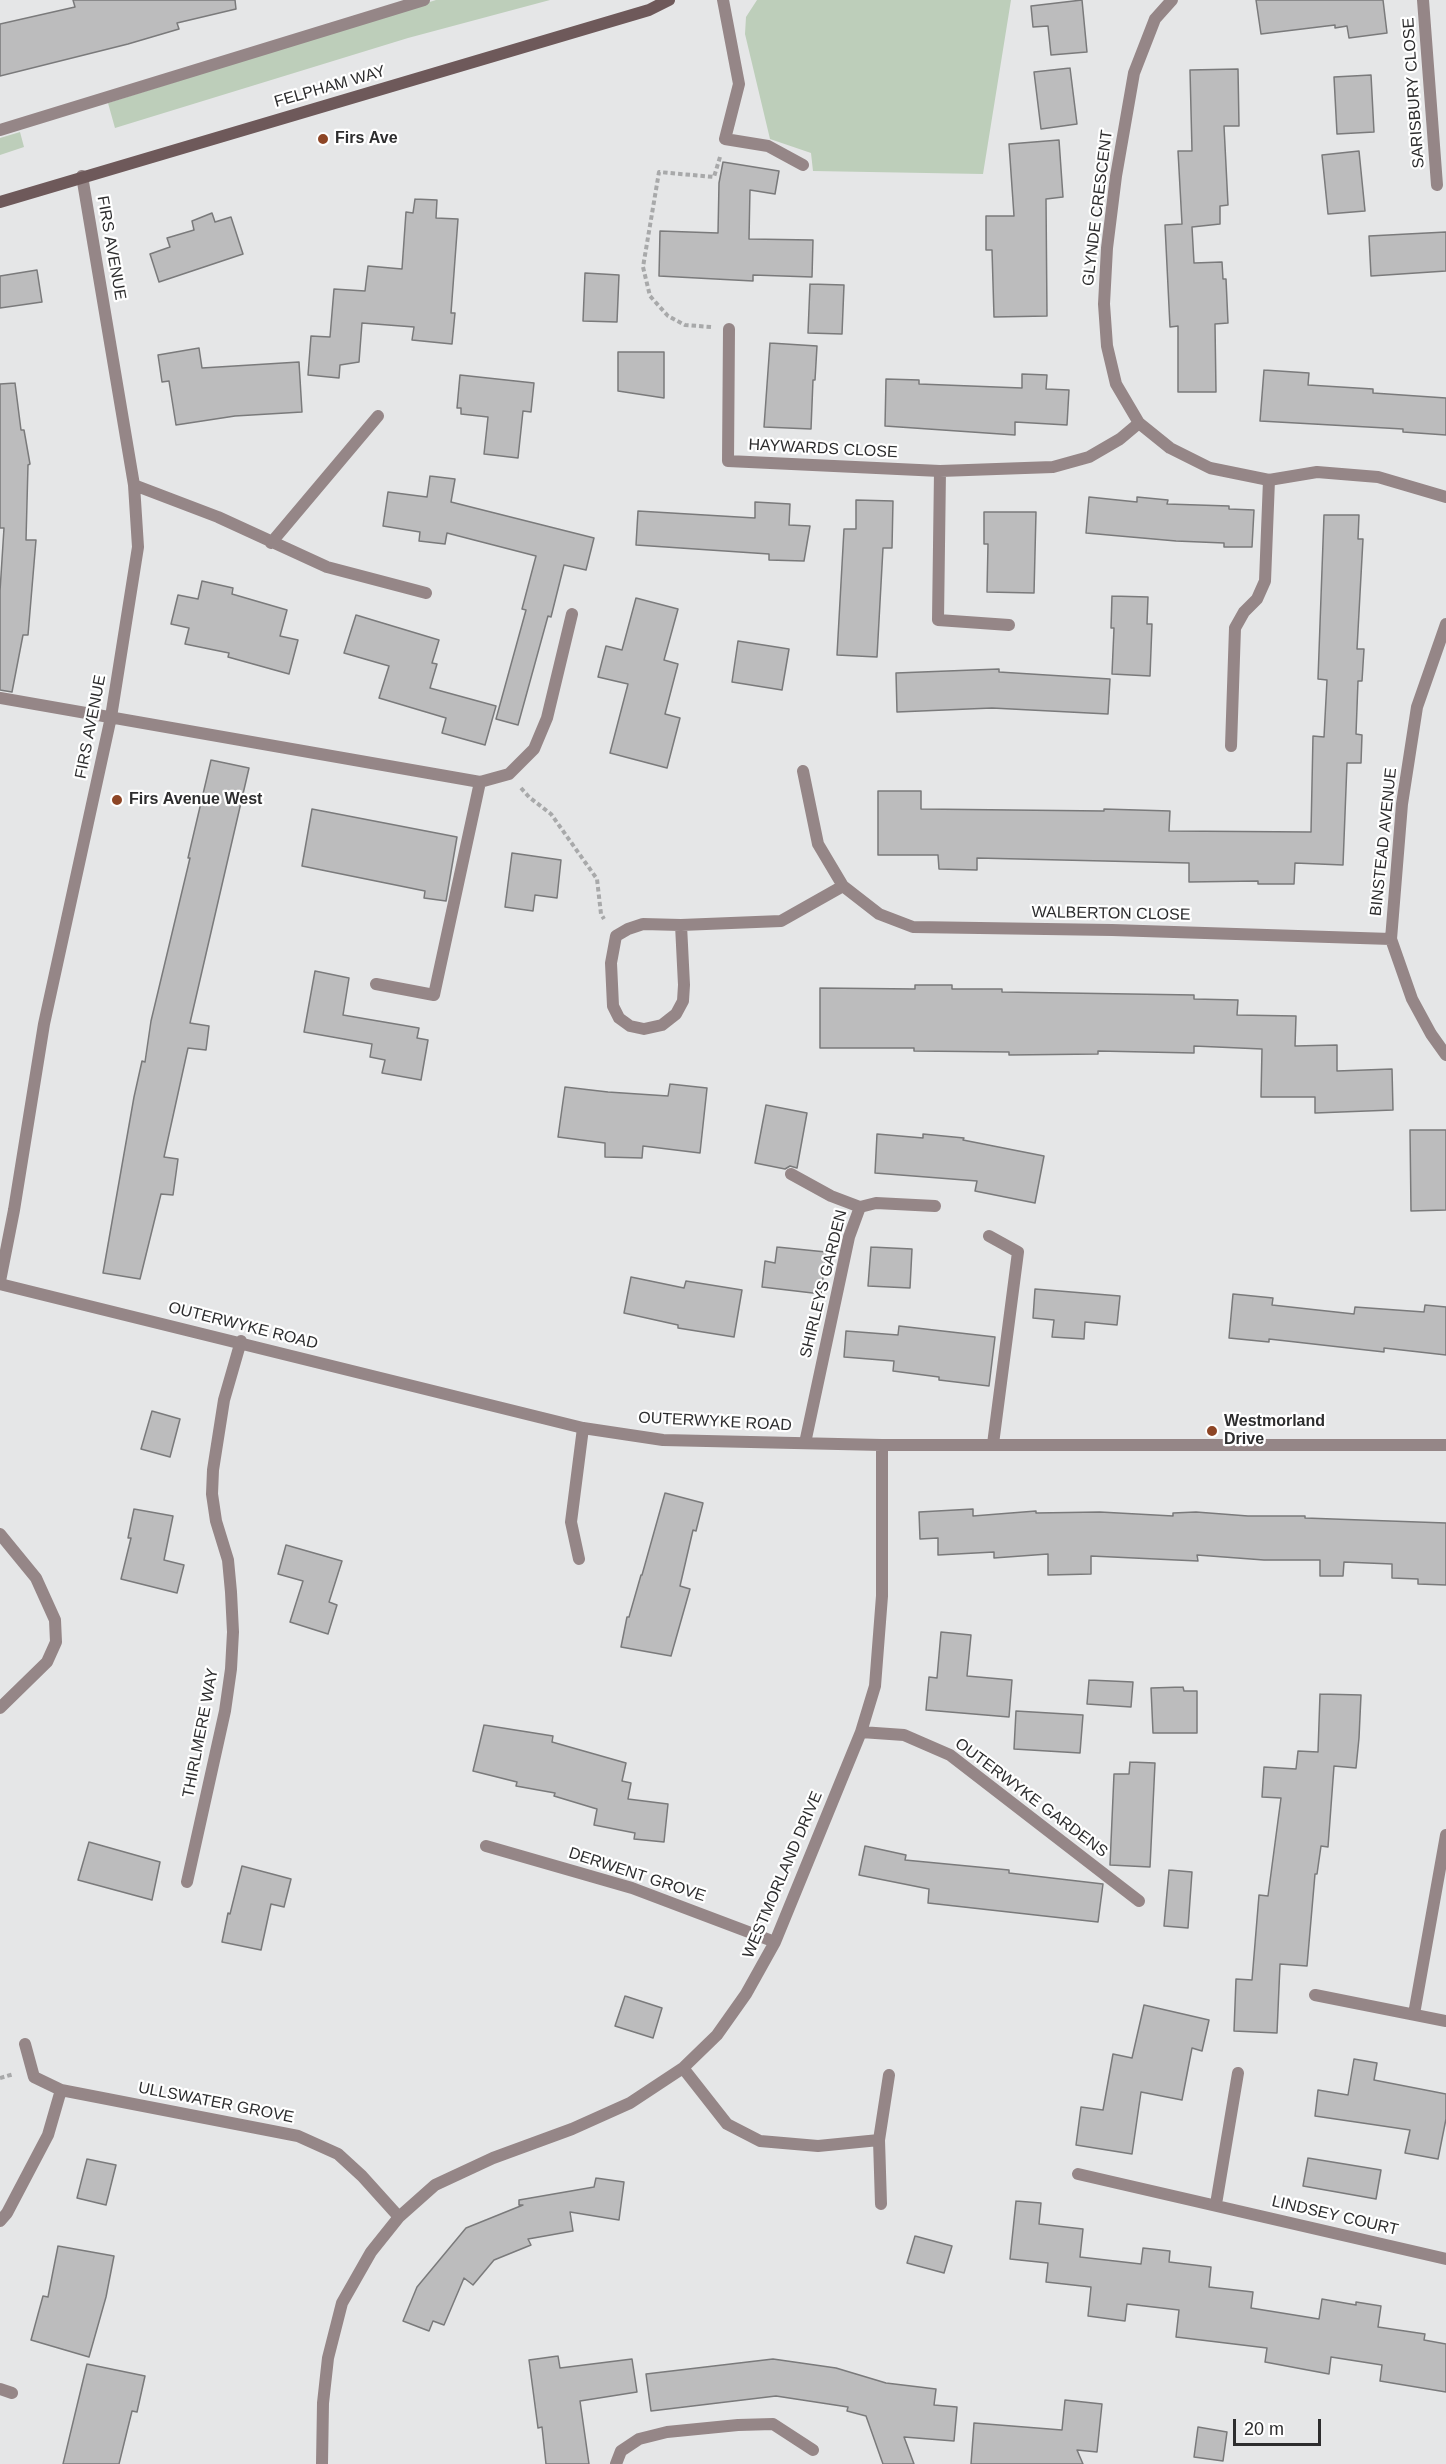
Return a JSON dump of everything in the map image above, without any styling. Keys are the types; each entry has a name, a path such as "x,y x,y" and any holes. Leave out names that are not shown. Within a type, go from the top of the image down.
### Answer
{"main road":[{"name":"FELPHAM WAY","path":"0,202 650,10 669,0"}],"street":[{"path":"0,130 424,0"},
{"path":"723,0 739,84 725,139 768,146 803,165"},
{"name":"GLYNDE CRESCENT","path":"1139,423 1116,384 1107,346 1104,304 1107,248 1134,73 1155,20 1172,0"},
{"name":"SARISBURY CLOSE","path":"1423,0 1437,185"},
{"name":"FIRS AVENUE","path":"0,1283 15,1210 44,1024 111,717 138,547 134,485 82,176"},
{"name":"HAYWARDS CLOSE","path":"729,329 728,461 940,471 1053,467 1089,457 1120,439 1139,423"},
{"path":"272,543 378,416"},
{"path":"1139,423 1170,448 1210,468 1269,480 1317,472 1378,477 1446,497"},
{"path":"940,471 938,620 1009,625"},
{"path":"1231,746 1235,628 1244,612 1257,599 1265,581 1269,480"},
{"path":"134,485 218,517 327,567 426,593"},
{"path":"0,698 480,782 509,774 534,749 547,718 572,614"},
{"name":"BINSTEAD AVENUE","path":"1446,624 1417,707 1402,804 1391,939 1412,999 1431,1034 1446,1055"},
{"name":"WALBERTON CLOSE","path":"803,771 818,844 843,886 879,914 914,927 1391,939"},
{"path":"376,984 434,995 480,782"},
{"path":"681,925 683,1001 676,1014 662,1025 644,1029 630,1026 619,1018 613,1006 610,963 616,936 628,928 644,924 681,925 781,921 843,886"},
{"path":"791,1174 831,1196 860,1207"},
{"name":"SHIRLEYS GARDEN","path":"805,1443 849,1237 860,1207 876,1203 935,1206"},
{"path":"989,1236 1018,1252 993,1444"},
{"name":"OUTERWYKE ROAD","path":"0,1283 241,1341 583,1428 663,1440 882,1445 1446,1445"},
{"name":"THIRLMERE WAY","path":"187,1882 225,1712 231,1669 233,1632 228,1560 216,1521 212,1494 213,1470 225,1400 241,1341"},
{"path":"579,1559 571,1522 583,1428"},
{"name":"WESTMORLAND DRIVE","path":"322,2464 323,2403 328,2358 342,2303 371,2252 399,2217 435,2185 493,2158 572,2129 630,2103 683,2068 717,2035 746,1994 775,1942 861,1732 874,1686 882,1596 882,1445"},
{"path":"0,1534 36,1578 55,1620 56,1642 47,1662 0,1708"},
{"name":"OUTERWYKE GARDENS","path":"861,1732 904,1735 950,1755 1138,1901"},
{"path":"1414,2014 1446,1835"},
{"name":"DERWENT GROVE","path":"486,1846 632,1888 775,1942"},
{"path":"1315,1995 1446,2021"},
{"name":"ULLSWATER GROVE","path":"25,2044 34,2077 61,2090 298,2136 338,2154 362,2176 399,2217"},
{"path":"683,2068 727,2124 760,2141 818,2146 879,2140"},
{"path":"1216,2204 1238,2073"},
{"path":"881,2204 879,2140 889,2075"},
{"path":"0,2221 8,2213 48,2135 61,2090"},
{"name":"LINDSEY COURT","path":"1078,2174 1216,2204 1446,2259"},
{"path":"616,2464 621,2451 639,2439 667,2432 738,2426 774,2424 813,2450"}],"path":[{"path":"725,139 714,177 659,172 644,267 650,296 668,316 685,325 729,329"},
{"path":"509,774 529,797 551,813 597,879 601,914 616,936"}],"green space":[{"path":"436,0 550,0 408,38 115,128 108,103"},
{"path":"757,0 1011,0 983,174 813,171 811,153 770,139 745,34 746,17"},
{"path":"20,132 24,147 0,155 0,138"}],"building":[{"path":"73,0 235,0 236,9 177,23 179,29 128,44 0,76 0,24 75,7"},
{"path":"1082,0 1087,52 1051,55 1048,26 1033,27 1031,6"},
{"path":"1256,0 1383,0 1387,33 1349,38 1347,26 1335,28 1335,25 1261,34"},
{"path":"1070,68 1077,124 1041,129 1034,72"},
{"path":"1238,69 1239,126 1224,126 1228,205 1220,206 1220,224 1192,227 1194,263 1222,262 1223,279 1226,279 1228,323 1215,324 1216,392 1178,392 1178,326 1170,327 1165,225 1182,224 1178,151 1192,151 1190,70"},
{"path":"1371,75 1374,132 1337,134 1334,77"},
{"path":"1059,140 1063,197 1046,199 1047,316 994,317 992,250 986,250 986,216 1014,216 1009,144"},
{"path":"1359,151 1365,211 1328,214 1322,155"},
{"path":"723,162 779,171 775,194 750,190 749,239 813,240 812,277 753,275 753,281 659,276 660,231 718,233 719,183"},
{"path":"415,199 437,200 436,218 458,219 451,313 455,313 452,344 412,340 414,327 362,323 359,362 340,365 339,378 308,375 311,336 330,337 334,289 365,291 368,266 402,269 406,212 413,213"},
{"path":"212,213 215,222 231,217 243,254 159,282 150,254 170,247 167,238 194,230 192,221"},
{"path":"1446,232 1446,271 1371,276 1369,236"},
{"path":"37,270 42,302 0,308 0,276"},
{"path":"585,273 619,275 617,322 583,321"},
{"path":"810,284 844,285 842,334 808,333"},
{"path":"770,343 817,346 811,429 764,427"},
{"path":"199,348 202,368 299,362 302,412 235,416 176,425 169,381 162,382 158,355"},
{"path":"618,352 664,352 664,398 618,391"},
{"path":"1264,370 1309,373 1308,385 1373,389 1373,393 1446,398 1446,435 1403,432 1403,429 1260,421"},
{"path":"1022,374 1047,375 1046,389 1069,390 1067,425 1015,422 1015,435 885,426 886,379 919,380 919,384 1022,388"},
{"path":"460,375 534,383 531,412 523,411 518,458 484,454 488,417 461,414 461,408 457,408"},
{"path":"15,383 21,430 24,430 30,464 28,465 26,540 36,540 28,635 23,635 12,692 0,690 0,591 4,528 0,528 0,384"},
{"path":"430,476 455,479 451,502 594,538 586,570 564,565 551,617 548,616 518,725 496,719 526,610 522,609 536,556 447,533 445,544 419,541 420,532 383,526 388,492 427,497"},
{"path":"1089,497 1137,502 1137,497 1168,500 1167,504 1229,506 1229,509 1254,510 1252,547 1224,547 1224,543 1086,533"},
{"path":"856,500 893,501 892,548 883,548 877,657 837,655 844,529 856,529"},
{"path":"755,502 790,504 789,525 810,526 804,561 769,560 769,554 636,545 638,511 755,518"},
{"path":"984,512 1036,512 1034,593 987,592 988,544 984,544"},
{"path":"1324,515 1359,515 1358,539 1363,539 1357,649 1364,649 1362,681 1358,681 1356,734 1362,735 1361,763 1347,763 1343,865 1295,863 1294,884 1258,884 1258,881 1189,882 1189,863 977,858 977,870 939,869 938,855 878,855 878,791 921,791 921,809 1170,811 1169,831 1311,832 1313,736 1324,737 1327,680 1318,679"},
{"path":"202,581 233,588 232,594 287,610 280,636 298,640 289,674 228,657 229,653 185,644 189,628 171,624 178,595 198,599"},
{"path":"1112,596 1148,597 1147,624 1152,624 1150,676 1112,674 1114,628 1111,628"},
{"path":"636,598 678,609 664,660 678,664 665,714 680,718 667,768 610,753 628,684 598,677 606,646 622,650"},
{"path":"356,615 439,640 432,663 437,664 430,688 496,706 485,745 442,733 446,718 379,698 389,666 344,653"},
{"path":"738,641 789,649 782,690 732,682"},
{"path":"999,669 999,672 1110,679 1108,714 992,708 897,712 896,673"},
{"path":"211,760 249,768 190,1023 209,1026 206,1050 188,1048 164,1157 178,1159 173,1195 161,1194 140,1279 103,1273 134,1097 142,1061 145,1062 151,1021"},
{"path":"312,809 457,837 446,901 424,898 425,891 302,866"},
{"path":"512,853 561,860 557,898 535,895 533,911 505,907"},
{"path":"315,971 349,978 343,1015 419,1028 417,1038 428,1040 421,1080 382,1073 385,1060 370,1057 372,1044 304,1032"},
{"path":"915,985 952,985 952,989 1002,989 1002,992 1194,995 1194,999 1238,1000 1237,1015 1296,1016 1295,1046 1337,1045 1337,1071 1392,1069 1393,1110 1315,1113 1315,1097 1261,1097 1262,1049 1194,1046 1194,1053 1098,1051 1098,1054 1009,1055 1009,1052 914,1051 914,1048 820,1048 820,988 915,989"},
{"path":"670,1084 707,1088 700,1153 643,1146 642,1158 605,1157 605,1143 558,1137 565,1087 668,1096"},
{"path":"766,1105 807,1113 797,1168 790,1166 785,1169 755,1163"},
{"path":"1410,1130 1446,1130 1446,1210 1411,1211"},
{"path":"877,1134 923,1138 923,1134 964,1138 963,1140 1044,1156 1035,1203 975,1191 977,1181 875,1173"},
{"path":"777,1247 826,1252 821,1294 762,1287 765,1261 775,1263"},
{"path":"871,1247 912,1249 910,1288 868,1286"},
{"path":"631,1277 684,1288 686,1281 742,1290 734,1337 678,1328 678,1325 624,1313"},
{"path":"1035,1289 1120,1296 1117,1325 1085,1322 1084,1339 1052,1337 1054,1320 1033,1318"},
{"path":"1233,1294 1273,1298 1272,1305 1354,1314 1355,1307 1424,1312 1425,1305 1446,1307 1446,1355 1384,1348 1384,1352 1269,1339 1269,1342 1229,1338"},
{"path":"899,1326 995,1337 989,1386 893,1371 894,1361 844,1357 846,1331 898,1335"},
{"path":"152,1411 180,1419 170,1457 141,1449"},
{"path":"665,1493 703,1503 696,1531 693,1530 680,1586 690,1589 671,1656 621,1647 627,1617 629,1617 642,1575"},
{"path":"134,1509 173,1516 164,1560 184,1565 177,1593 121,1579 131,1538 128,1538"},
{"path":"973,1509 973,1516 1036,1511 1036,1513 1100,1512 1173,1516 1173,1513 1196,1512 1446,1523 1446,1585 1418,1584 1418,1579 1392,1578 1392,1564 1344,1562 1343,1576 1320,1576 1320,1560 1264,1560 1197,1555 1198,1561 1091,1556 1091,1574 1048,1575 1048,1554 994,1558 994,1552 938,1555 938,1538 920,1539 919,1512"},
{"path":"286,1545 342,1561 329,1602 337,1605 328,1634 290,1622 303,1581 278,1574"},
{"path":"941,1632 971,1635 967,1676 1012,1680 1009,1717 926,1710 929,1677 937,1678"},
{"path":"1089,1680 1133,1682 1131,1707 1087,1704"},
{"path":"1183,1687 1184,1691 1197,1691 1197,1733 1153,1733 1151,1688"},
{"path":"1320,1694 1361,1695 1359,1738 1356,1768 1334,1766 1328,1847 1321,1846 1317,1874 1315,1874 1307,1966 1280,1964 1277,2033 1234,2031 1236,1979 1252,1980 1259,1895 1268,1896 1281,1798 1262,1797 1264,1767 1296,1769 1298,1751 1318,1752"},
{"path":"1016,1711 1083,1715 1080,1753 1014,1749"},
{"path":"484,1725 553,1736 552,1742 626,1763 622,1781 631,1783 628,1799 668,1804 664,1842 634,1839 635,1833 594,1825 597,1809 554,1796 555,1793 516,1786 517,1782 473,1771"},
{"path":"1130,1762 1155,1763 1150,1867 1110,1865 1114,1774 1129,1774"},
{"path":"89,1842 160,1862 152,1900 78,1880"},
{"path":"865,1846 906,1855 905,1860 1009,1870 1009,1873 1103,1884 1098,1922 928,1903 929,1889 859,1875"},
{"path":"242,1866 291,1879 284,1907 271,1904 261,1950 222,1942"},
{"path":"1169,1870 1192,1872 1188,1928 1164,1926"},
{"path":"625,1996 662,2008 653,2038 615,2026"},
{"path":"1144,2005 1209,2020 1202,2051 1192,2048 1182,2100 1141,2092 1132,2154 1076,2145 1081,2107 1103,2110 1113,2054 1132,2058"},
{"path":"1354,2059 1377,2063 1374,2080 1446,2094 1446,2119 1438,2159 1405,2153 1410,2130 1315,2116 1318,2090 1348,2095"},
{"path":"1308,2158 1381,2170 1376,2199 1303,2186"},
{"path":"87,2159 116,2165 106,2205 77,2198"},
{"path":"596,2178 624,2182 619,2220 570,2212 573,2231 528,2239 531,2245 494,2260 473,2285 464,2278 444,2325 433,2321 429,2331 403,2321 417,2287 466,2228 523,2205 519,2205 519,2200 594,2187"},
{"path":"1016,2201 1041,2203 1039,2224 1083,2229 1080,2257 1141,2264 1143,2248 1170,2251 1169,2262 1211,2267 1209,2287 1253,2292 1251,2308 1319,2319 1322,2299 1356,2305 1356,2302 1381,2306 1378,2327 1425,2334 1424,2340 1446,2344 1446,2392 1380,2381 1382,2365 1331,2357 1329,2374 1265,2362 1267,2348 1176,2337 1179,2310 1127,2304 1125,2321 1088,2316 1091,2287 1046,2282 1048,2263 1010,2259"},
{"path":"915,2236 952,2246 944,2273 907,2263"},
{"path":"58,2246 114,2256 106,2297 89,2357 31,2340 43,2296 48,2297"},
{"path":"558,2356 560,2368 632,2359 637,2392 580,2401 589,2464 546,2464 542,2427 538,2428 529,2360"},
{"path":"773,2359 836,2368 886,2383 936,2389 934,2405 957,2407 954,2441 904,2437 914,2464 883,2464 866,2416 847,2411 848,2407 776,2396 651,2411 646,2374"},
{"path":"87,2364 145,2376 137,2412 132,2411 119,2464 63,2464"},
{"path":"1065,2400 1102,2404 1097,2452 1077,2450 1083,2464 971,2464 974,2423 1062,2430"},
{"path":"1198,2427 1227,2432 1223,2461 1194,2457"}],"place":[{"name":"Firs Ave","path":"323,139"},
{"name":"Firs Avenue West","path":"117,800"},
{"name":"Westmorland Drive","path":"1212,1431"}]}
